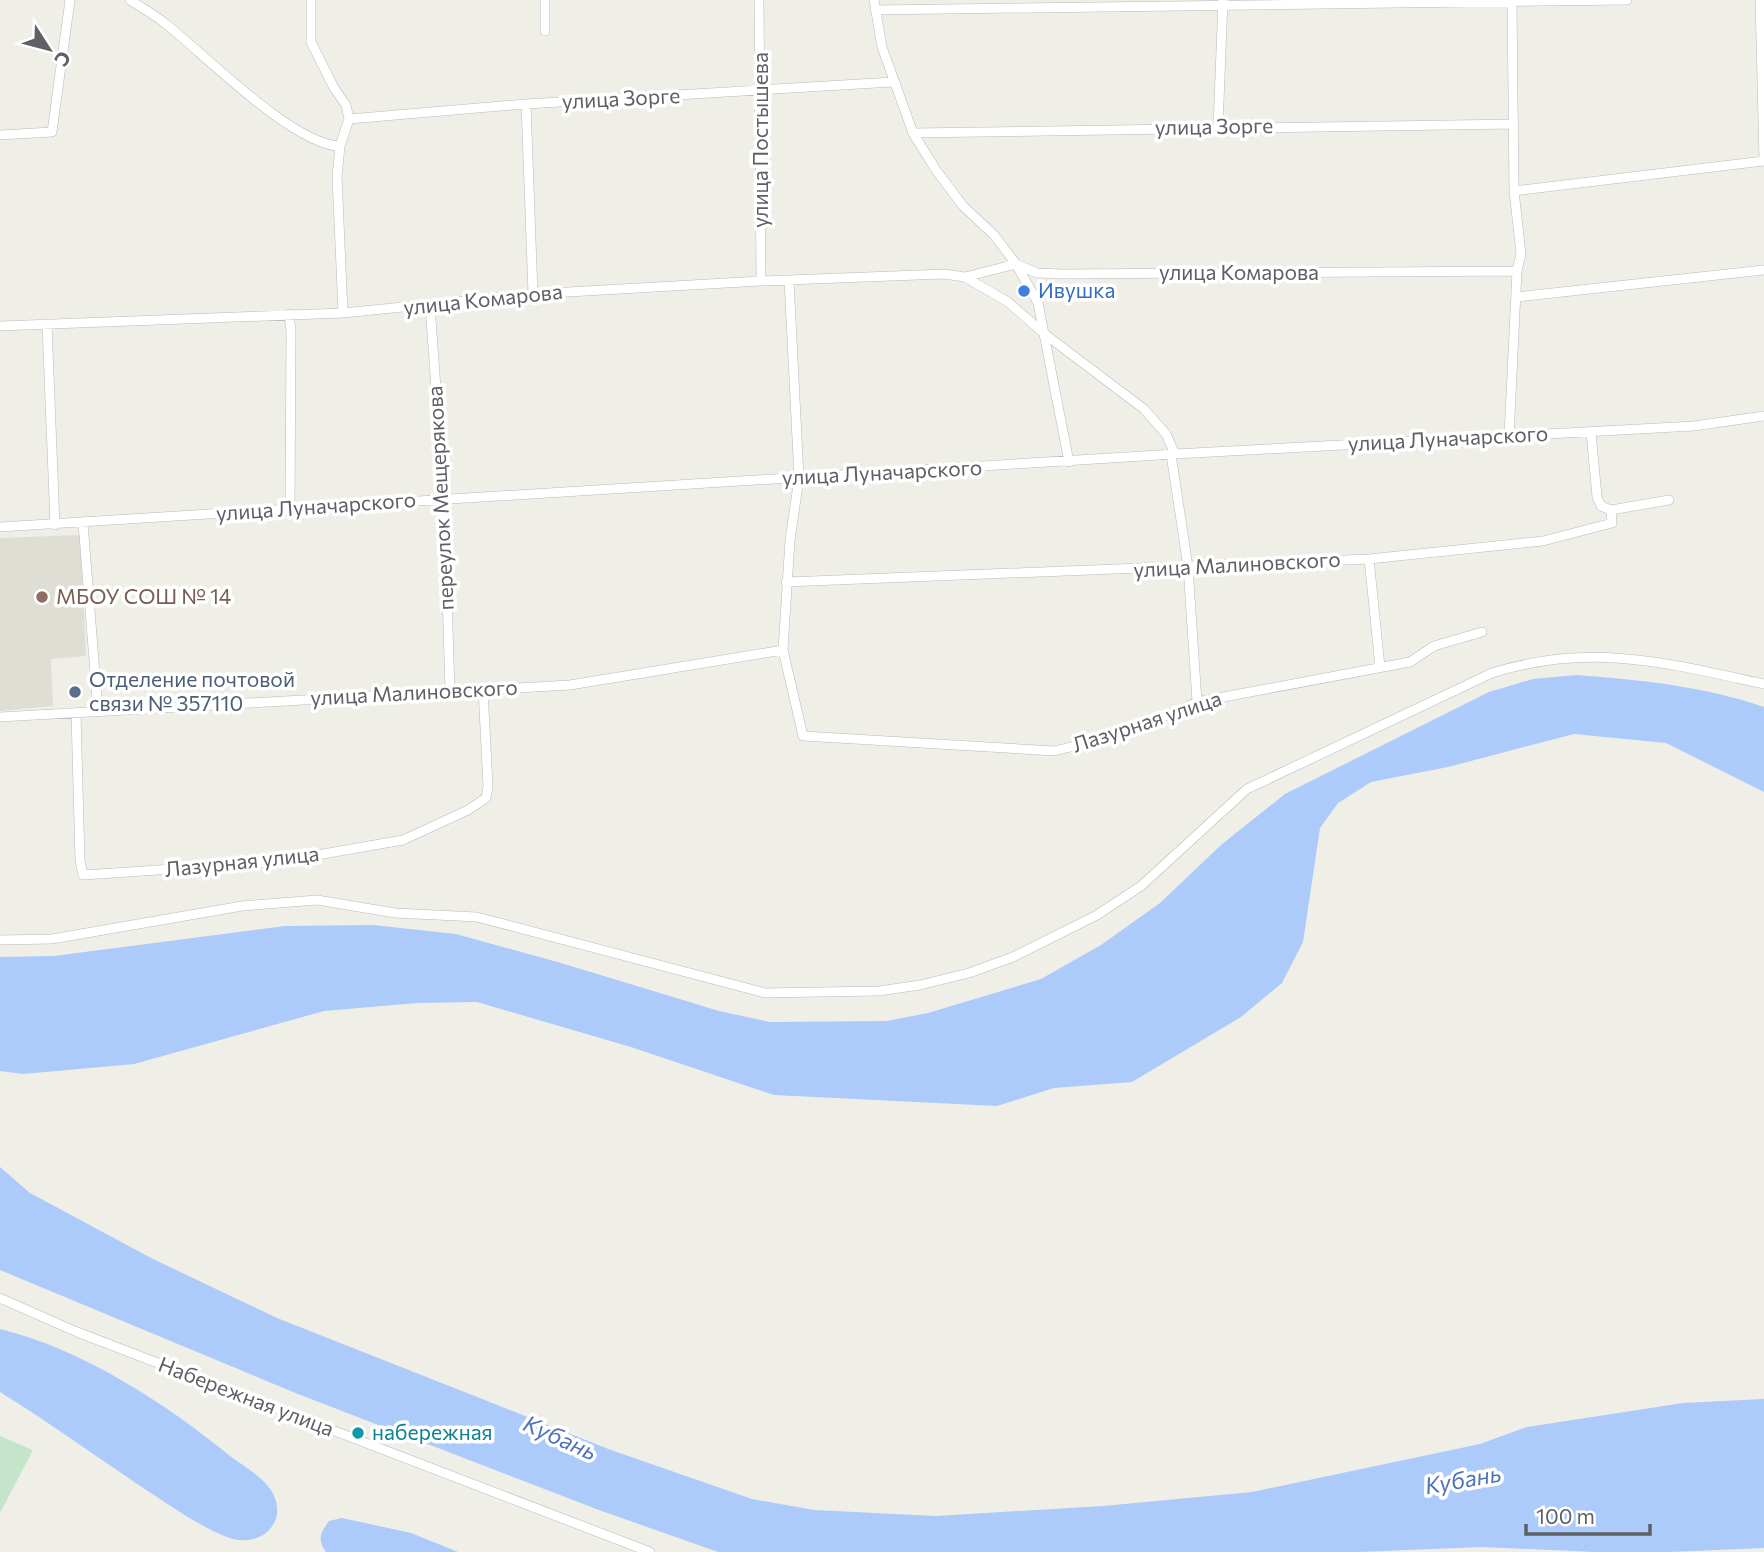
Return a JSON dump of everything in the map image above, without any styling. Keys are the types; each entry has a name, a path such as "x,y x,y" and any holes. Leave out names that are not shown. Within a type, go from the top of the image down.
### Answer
{"street":[{"path":"0,135 52,132 70,0"},
{"path":"130,0 164,22 243,91 310,139 340,146"},
{"path":"311,0 311,42 334,88 346,105 349,119 340,146 337,176 343,313"},
{"path":"545,0 545,31"},
{"name":"улица Постышева","path":"759,0 761,281"},
{"path":"1509,436 1517,271 1521,254 1514,191 1512,0"},
{"path":"1069,462 1038,303 1016,264 994,234 963,206 913,133 882,47 874,5 1627,0"},
{"path":"1514,191 1764,161 1760,0"},
{"path":"1218,127 1223,3"},
{"name":"улица Зорге","path":"349,119 526,104 893,82"},
{"path":"526,104 533,293"},
{"name":"улица Зорге","path":"913,133 1514,124"},
{"name":"улица Комарова","path":"965,277 1016,264 1037,273 1062,274 1517,271"},
{"path":"1516,297 1764,270"},
{"name":"улица Комарова","path":"0,327 343,313 430,306 533,293 944,274 965,277 1008,302 1046,335 1144,410 1166,434 1173,454"},
{"path":"783,650 786,582 799,478 789,280"},
{"name":"переулок Мещерякова","path":"430,306 444,498 450,691"},
{"path":"289,314 290,510"},
{"path":"47,324 55,525"},
{"name":"улица Луначарского","path":"0,527 1173,454 1694,426 1764,416"},
{"path":"1591,432 1597,496 1601,506 1611,510 1670,500"},
{"path":"1173,454 1188,567 1196,702"},
{"name":"улица Малиновского","path":"786,582 1369,559 1543,541 1612,523 1611,510"},
{"path":"83,523 98,711"},
{"path":"1369,559 1380,667"},
{"name":"Лазурная улица","path":"783,650 803,736 1054,751 1124,734 1196,702 1410,662 1434,646 1482,632"},
{"name":"улица Малиновского","path":"0,717 570,685 783,650"},
{"path":"0,940 52,939 242,906 317,900 395,913 477,918 765,993 879,991 920,985 969,973 1061,935 1141,886 1247,789 1492,673 1559,657 1598,656 1641,659 1764,684"},
{"name":"Лазурная улица","path":"76,713 80,861 83,876 277,863 403,840 468,810 486,798 488,786 483,690"},
{"name":"Набережная улица","path":"0,1298 127,1351 650,1552"}],"shaded area":[{"name":"МБОУ СОШ № 14","path":"80,535 86,656 51,659 53,706 0,711 0,538"}],"green space":[{"path":"0,1436 33,1450 0,1513"}],"water":[{"path":"1577,675 1695,689 1764,707 1764,792 1666,743 1574,734 1448,767 1371,782 1338,803 1320,828 1303,942 1282,983 1241,1017 1132,1082 1054,1088 997,1106 774,1095 631,1047 477,1002 417,1003 324,1011 134,1064 23,1074 0,1071 0,957 54,956 285,926 373,925 456,934 719,1011 770,1022 887,1021 928,1013 1041,979 1101,945 1160,903 1221,845 1285,794 1489,692 1533,679"},
{"name":"Кубань","path":"0,1167 30,1193 153,1259 277,1318 611,1450 752,1499 814,1510 936,1516 1103,1506 1252,1492 1480,1444 1527,1427 1683,1403 1764,1399 1764,1548 1668,1552 1482,1547 1357,1552 718,1552 599,1510 298,1394 0,1270"},
{"path":"0,1329 31,1338 92,1364 150,1398 205,1436 267,1485 275,1497 277,1509 271,1528 263,1535 240,1540 208,1528 0,1392"},
{"path":"342,1518 411,1533 458,1552 326,1552 321,1543 322,1533 329,1521"}],"place":[{"name":"Ивушка","path":"1024,291"},
{"name":"МБОУ СОШ № 14","path":"42,597"},
{"name":"Отделение почтовой связи № 357110","path":"75,692"},
{"name":"набережная","path":"358,1433"}]}
